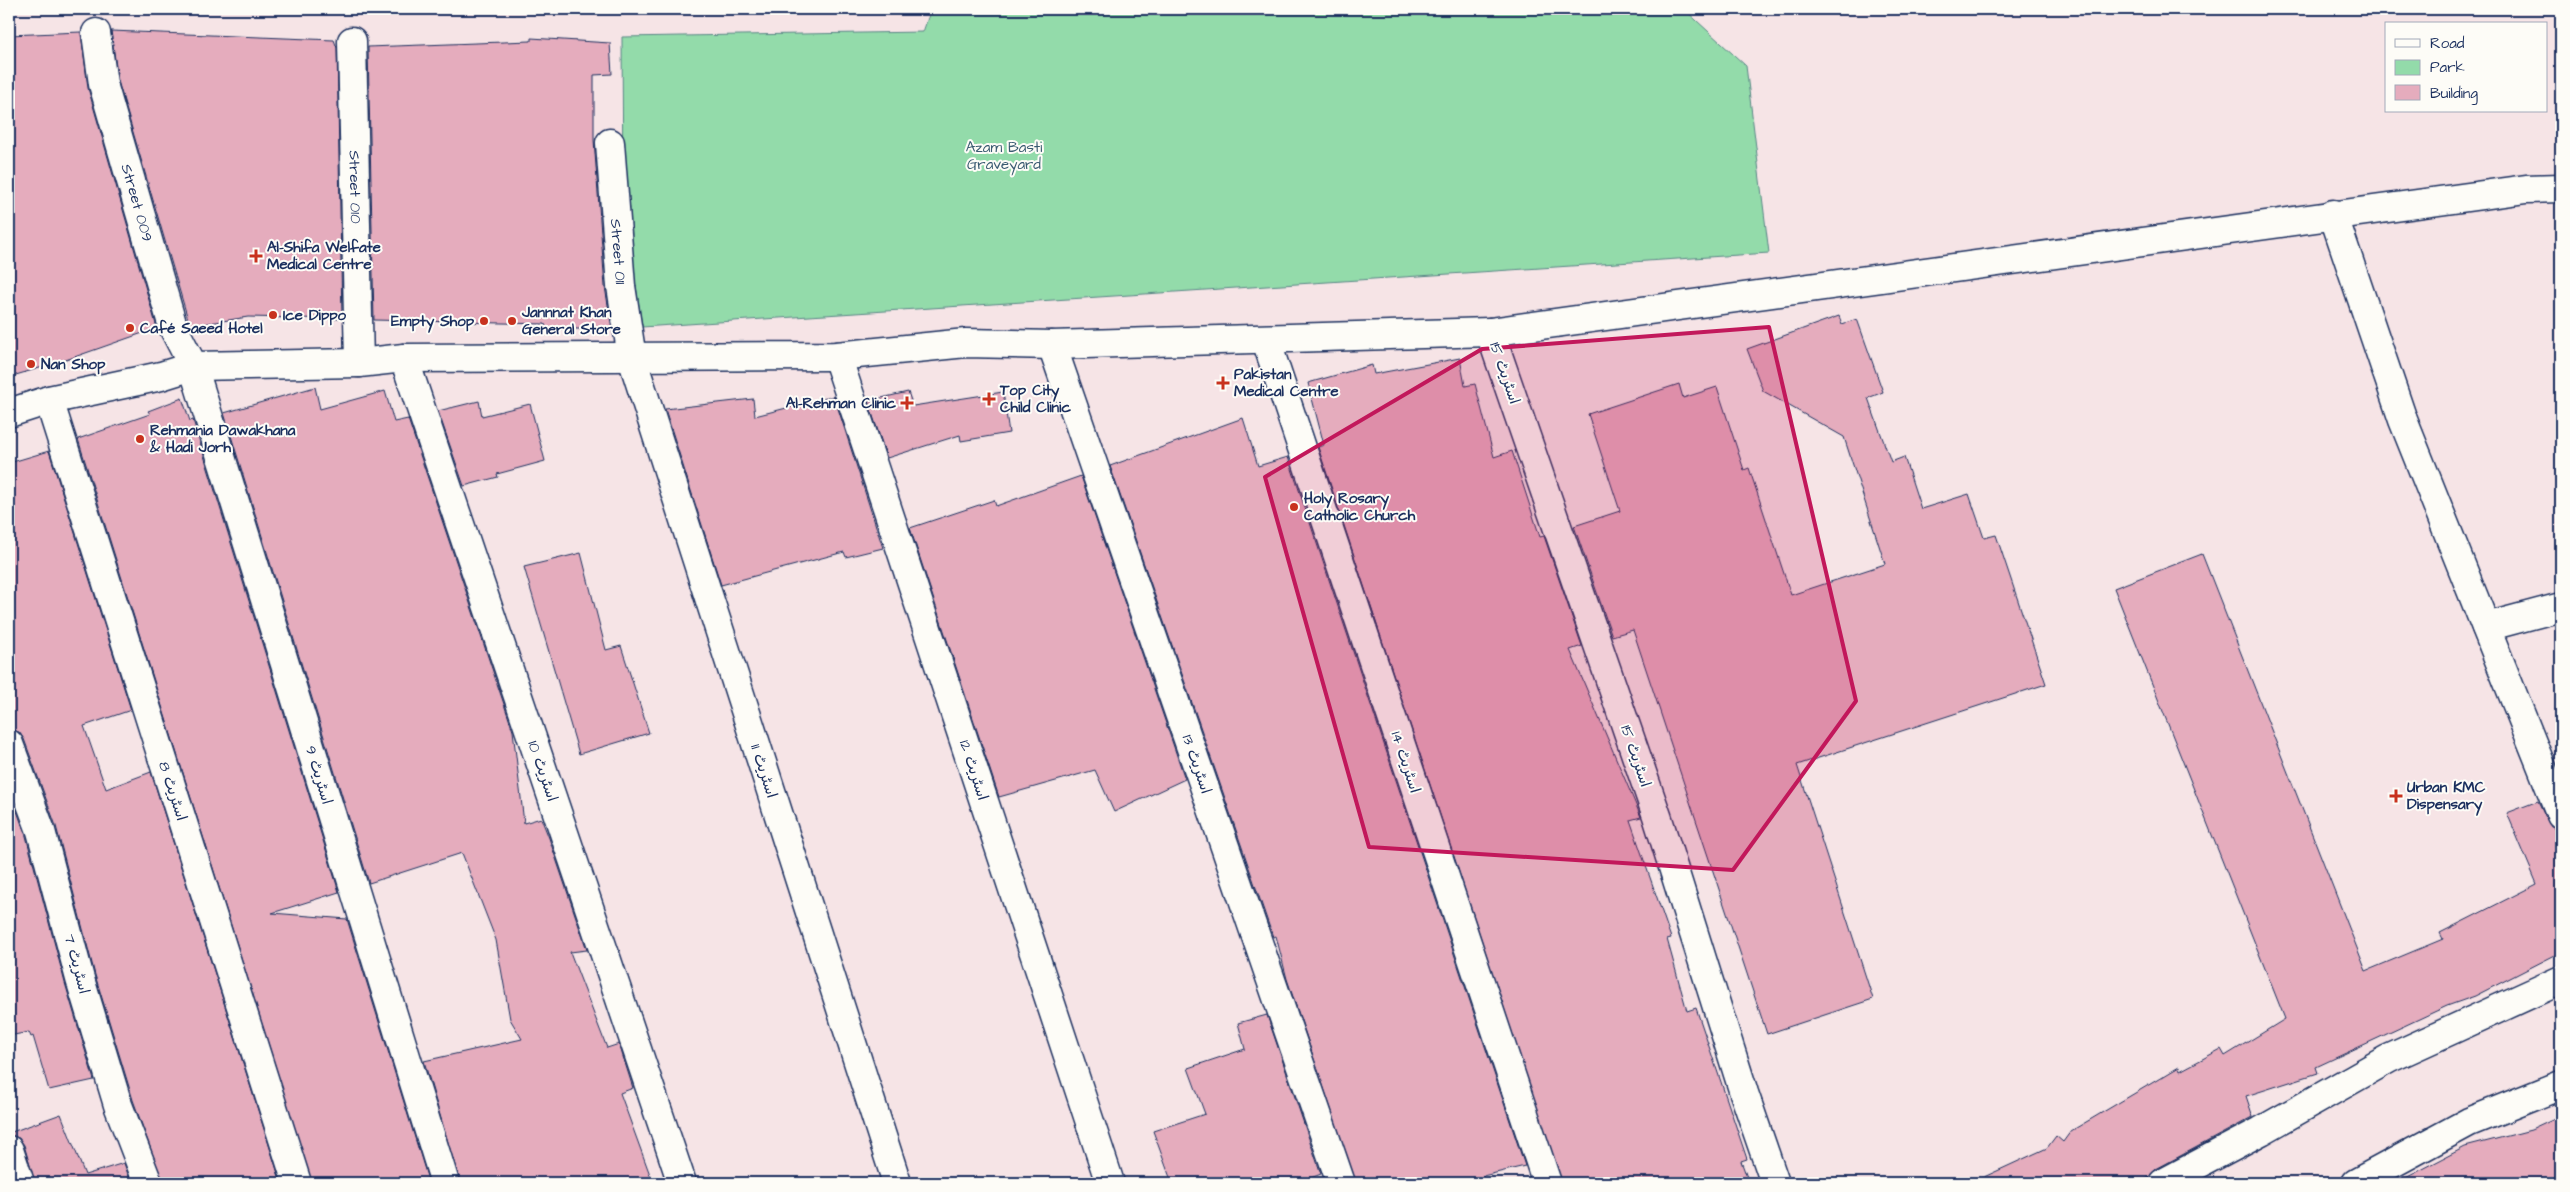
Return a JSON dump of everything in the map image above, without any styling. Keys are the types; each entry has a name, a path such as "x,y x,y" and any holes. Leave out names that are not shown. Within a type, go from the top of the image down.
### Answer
{"street":[{"name":"Street 009","path":"96,33 103,84 134,186 173,327 193,366"},
{"name":"Street 010","path":"352,41 359,364"},
{"name":"Street 011","path":"610,143 621,286 632,358"},
{"path":"9,413 49,400 161,376 193,366 359,364 404,358 837,356 966,344 1052,345 1490,332 2333,214 2526,189 2561,188"},
{"path":"2333,214 2403,420 2561,816"},
{"name":"اسٹریٹ 15","path":"1490,332 1657,816 1741,1084 1775,1183"},
{"name":"اسٹریٹ 14","path":"1266,340 1547,1183"},
{"name":"اسٹریٹ 13","path":"1052,345 1341,1183"},
{"name":"اسٹریٹ 12","path":"837,356 1110,1183"},
{"name":"اسٹریٹ 10","path":"404,358 682,1183"},
{"name":"اسٹریٹ 11","path":"632,358 897,1183"},
{"name":"اسٹریٹ 9","path":"193,366 445,1183"},
{"name":"اسٹریٹ 8","path":"49,400 297,1183"},
{"path":"2486,627 2561,607"},
{"name":"اسٹریٹ 7","path":"9,744 41,831 83,988 118,1105 148,1183"},
{"path":"2163,1183 2261,1131 2388,1058 2561,980"},
{"path":"2356,1183 2469,1122 2561,1085"},
{"path":"9,1150 20,1183"}],"highlighted area":[{"path":"1769,327 1856,701 1733,870 1369,847 1265,477 1482,349"}],"green space":[{"name":"Azam Basti Graveyard","path":"931,9 1684,9 1746,66 1769,253 642,327 623,198 622,37 923,32"}],"building":[{"path":"111,31 334,40 337,48 342,319 248,317 190,326 118,81"},
{"path":"81,32 88,88 157,328 60,362 9,377 9,35"},
{"path":"531,38 610,43 612,74 594,75 594,140 605,287 612,329 546,329 545,324 374,320 368,47 531,41"},
{"path":"1839,316 1842,324 1857,319 1883,392 1868,398 1891,462 1904,457 1921,509 1969,494 1984,538 1996,535 2046,684 1797,765 1873,999 1767,1034 1633,630 1612,636 1574,526 1620,511 1588,414 1679,384 1683,398 1717,387 1744,470 1749,468 1791,595 1885,564 1844,437 1763,391 1747,349"},
{"path":"1460,358 1465,386 1475,384 1494,457 1512,451 1540,537 1544,536 1582,646 1570,650 1641,817 1630,820 1671,938 1667,939 1687,1011 1696,1008 1747,1159 1741,1161 1749,1183 1562,1183 1318,447 1324,445 1308,383 1372,365 1374,374"},
{"path":"315,387 320,409 385,391 394,422 408,419 513,731 524,823 541,818 549,838 587,950 570,952 607,1048 619,1044 633,1088 620,1093 653,1183 460,1183 424,1061 522,1039 510,1019 496,940 462,853 369,883 224,413"},
{"path":"908,392 913,406 1003,392 1009,433 961,441 960,435 887,458 868,401"},
{"path":"834,396 883,548 846,557 844,552 721,585 665,409 753,399 755,416"},
{"path":"182,398 190,421 193,420 339,892 272,913 347,919 429,1183 312,1183 78,439 150,414 148,411"},
{"path":"479,401 482,416 530,404 545,461 497,474 498,477 464,486 438,411"},
{"path":"1243,418 1258,466 1288,457 1525,1166 1483,1176 1485,1183 1356,1183 1287,979 1276,936 1273,937 1110,466"},
{"path":"49,451 131,710 84,726 106,789 151,772 281,1183 163,1183 133,1100 95,975 56,826 24,739 19,732 9,729 9,463"},
{"path":"1081,476 1185,779 1114,812 1095,770 999,797 910,528 994,500 996,506"},
{"path":"581,553 606,650 621,646 649,733 579,754 524,567"},
{"path":"2202,554 2366,971 2443,939 2440,933 2537,884 2507,813 2538,801 2551,827 2561,830 2561,952 2475,996 2447,1006 2316,1067 2318,1073 2246,1096 2253,1117 2156,1169 2149,1177 2138,1183 1971,1183 2047,1148 2056,1136 2063,1142 2071,1131 2179,1067 2180,1071 2221,1049 2225,1056 2285,1019 2114,588"},
{"path":"9,789 26,836 65,983 94,1080 49,1090 33,1036 31,1037 29,1032 9,1036"},
{"path":"1267,1015 1321,1174 1298,1183 1172,1183 1153,1131 1205,1114 1188,1068 1245,1049 1238,1023"},
{"path":"61,1114 85,1175 124,1163 131,1183 35,1183 24,1145 19,1138 9,1135 9,1133"},
{"path":"2561,1116 2561,1183 2396,1183 2465,1147 2531,1130"}],"place":[{"name":"Al-Shifa Welfate Medical Centre","path":"256,256"},
{"name":"Ice Dippo","path":"273,315"},
{"name":"Empty Shop","path":"484,321"},
{"name":"Jannnat Khan General Store","path":"512,321"},
{"name":"Café Saeed Hotel","path":"130,328"},
{"name":"Nan Shop","path":"31,364"},
{"name":"Pakistan Medical Centre","path":"1223,383"},
{"name":"Top City Child Clinic","path":"989,399"},
{"name":"Al-Rehman Clinic","path":"907,403"},
{"name":"Rehmania Dawakhana & Hadi Jorh","path":"140,439"},
{"name":"Holy Rosary Catholic Church","path":"1294,507"},
{"name":"Urban KMC Dispensary","path":"2396,796"}]}
